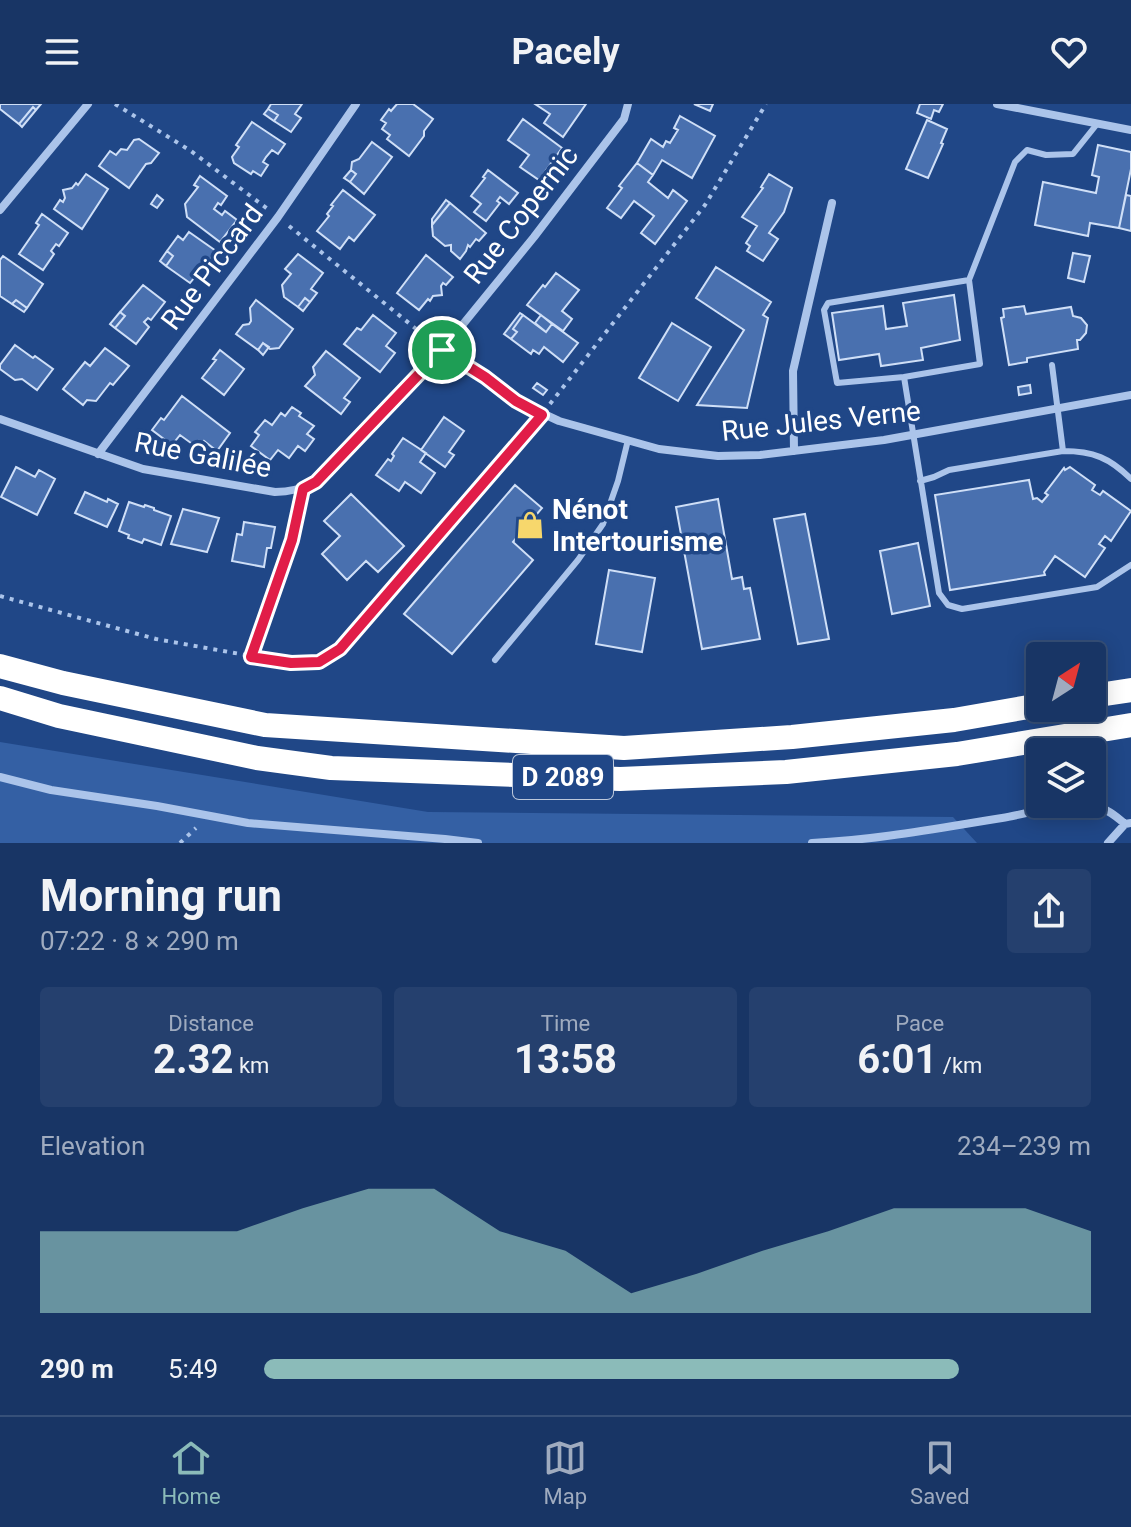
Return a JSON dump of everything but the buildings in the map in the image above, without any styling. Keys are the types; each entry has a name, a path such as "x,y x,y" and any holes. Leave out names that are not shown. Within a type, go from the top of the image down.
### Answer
{"highway":[{"name":"D 2089","path":"0,666 63,683 265,725 624,748 821,734 954,720 1026,707"},
{"path":"1106,694 1131,690"},
{"name":"D 2089","path":"0,698 59,716 257,758 331,768 620,779 786,772 957,754 1131,725"}],"street":[{"path":"0,210 88,104"},
{"name":"Rue Piccard","path":"98,454 278,217 356,104"},
{"name":"Rue Copernic","path":"442,350 624,119 628,104"},
{"path":"997,104 1131,130"},
{"path":"794,451 793,371 832,203"},
{"name":"Rue Galilée","path":"0,419 143,469 289,492 316,482 442,350"},
{"name":"Rue Jules Verne","path":"442,350 516,401 542,415 659,449 718,456 760,455 913,435 1131,395"},
{"path":"0,777 51,790 248,823 478,843"},
{"path":"812,843 915,832 1064,806 1096,806 1128,823 1108,843"}],"lane":[{"path":"969,280 828,303 824,310 837,383 904,377 980,364 969,280 1015,162 1027,150 1046,155 1073,154 1097,124"},
{"path":"1052,365 1063,451"},
{"path":"904,377 939,593 948,605 962,609 1097,587 1131,565"},
{"path":"495,660 578,560 603,524 628,440"},
{"path":"920,481 949,470 1063,451 1081,451 1101,457 1118,465 1131,479"}],"path":[{"path":"0,596 156,639 251,657 291,663 319,662 340,649 542,415 705,205 766,104"},
{"path":"251,657 292,540 303,489"}],"shaded area":[{"path":"0,742 428,812 953,817 977,843 0,843"}],"place":[{"name":"Nénot Intertourisme","path":"530,525"}],"route":[{"path":"442,350 516,401 542,415 340,649 319,662 291,663 251,657 292,540 303,489 316,482 442,350"}]}
